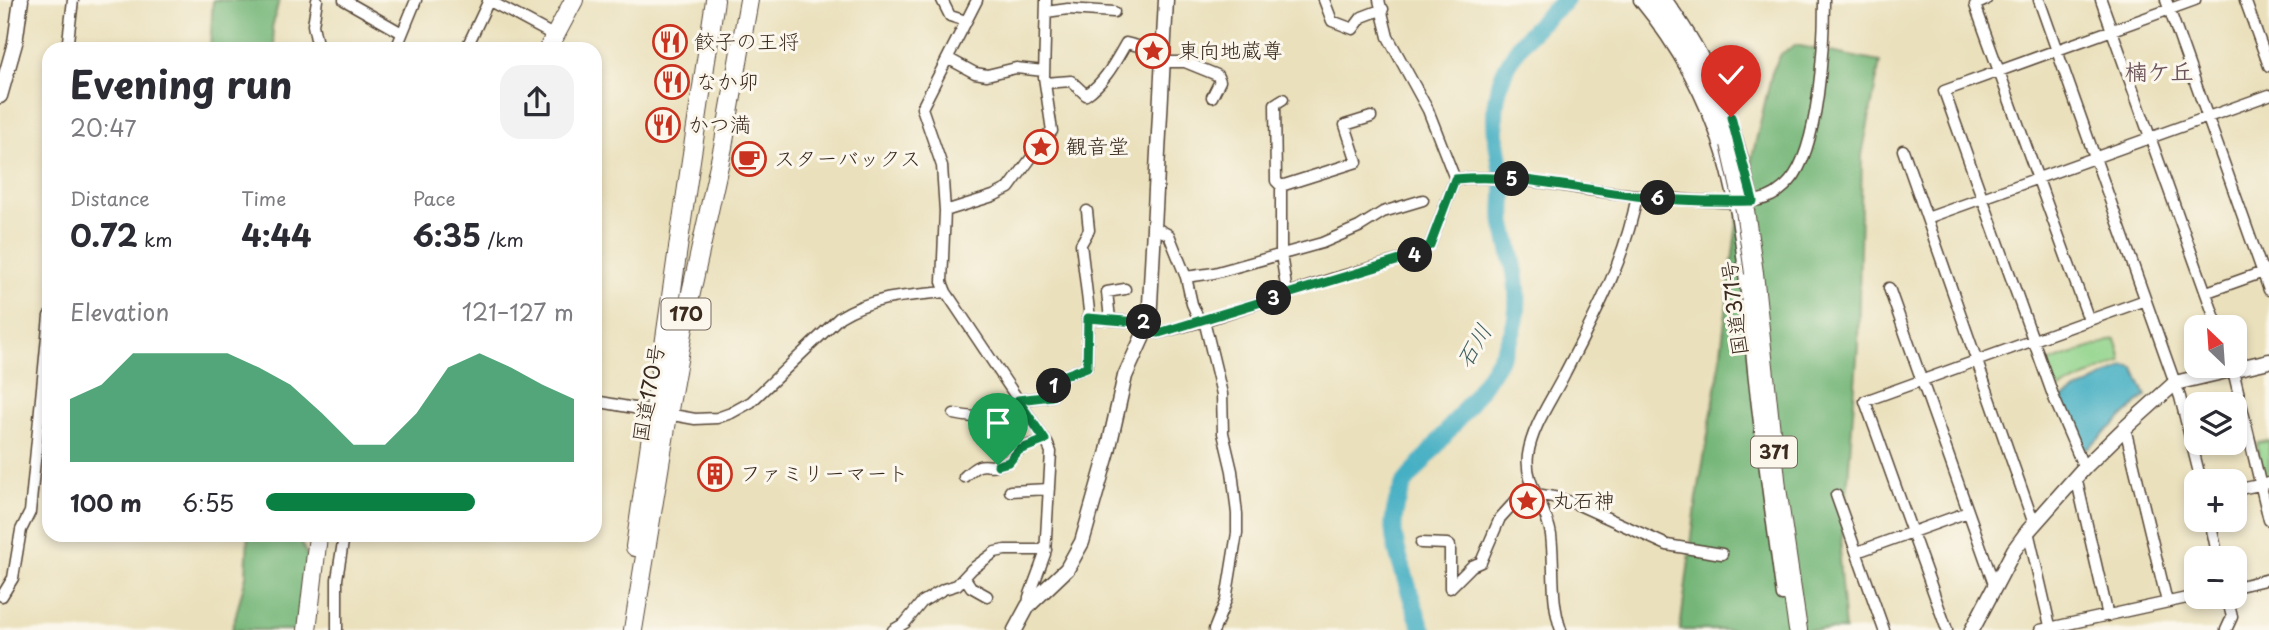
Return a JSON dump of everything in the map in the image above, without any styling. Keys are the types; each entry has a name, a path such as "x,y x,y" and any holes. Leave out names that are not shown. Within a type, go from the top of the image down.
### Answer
{"highway":[{"path":"552,42 574,0"},
{"name":"国道170号","path":"633,630 690,154 715,0"},
{"name":"国道170号","path":"621,630 661,413 687,311 723,147 749,0"},
{"name":"国道371号","path":"1653,0 1694,58 1722,119 1730,144 1745,210 1754,273 1777,488 1798,630"},
{"path":"307,630 317,542"}],"street":[{"path":"0,96 15,43 21,0"},
{"path":"68,42 73,0"},
{"path":"317,0 313,25 317,42"},
{"path":"344,0 402,33"},
{"path":"399,42 416,0"},
{"path":"469,42 488,0 550,42"},
{"path":"942,0 950,16 966,21"},
{"path":"977,0 922,108 942,166 945,211 942,282 1051,452 1046,550 1028,606 1016,630"},
{"path":"1028,606 1068,569 1082,542 1108,451 1125,376 1148,327 1166,0"},
{"path":"1090,318 1148,327 1159,333 1413,256 1423,251 1433,239 1455,179 1428,110 1388,37 1381,4 1362,17 1353,29 1332,21 1324,0"},
{"path":"1639,0 1680,57 1703,102 1723,155 1733,201 1782,596"},
{"path":"1667,0 1702,52 1717,82 1743,155 1753,201"},
{"path":"1455,179 1514,179 1637,196 1733,201 1753,201 1775,195 1790,181 1802,163 1811,141 1824,40 1824,0"},
{"path":"1986,0 1975,5 2089,320"},
{"path":"2039,0 2175,383 2198,469"},
{"path":"2101,0 2214,315"},
{"path":"2108,616 2080,472 1944,91 2057,51 2167,5 2195,0"},
{"path":"2245,0 2269,66"},
{"path":"2167,5 2266,271 2269,290"},
{"path":"945,211 993,196 1009,188 1034,154 1039,141 1052,131 1044,77 1046,6 1114,12"},
{"path":"949,59 975,73 986,75 1016,68 1044,77 1071,81 1086,95 1095,89 1126,43 1138,46 1169,62 1185,62 1217,75 1220,81 1212,97"},
{"path":"1927,218 2269,94"},
{"path":"1283,99 1275,104 1276,181 1281,186 1281,254 1287,293"},
{"path":"1281,186 1357,162 1345,125 1371,117"},
{"path":"1903,150 2031,527 2047,629 2184,598"},
{"path":"1561,630 1555,606 1549,523 1533,489 1528,455 1531,441 1611,285 1631,227 1637,196"},
{"path":"1186,276 1214,273 1322,243 1359,227 1383,212 1423,200"},
{"path":"1019,402 1052,396 1055,379 1087,367 1090,318 1081,244 1089,230 1087,211"},
{"path":"1154,227 1169,235 1186,276 1192,304 1202,321 1222,394 1223,433 1232,471 1237,533 1226,600 1214,630"},
{"path":"2207,292 2266,271"},
{"path":"1889,288 1995,587"},
{"path":"1110,319 1107,292 1125,289"},
{"path":"602,402 695,419 717,418 751,402 840,317 857,306 876,299 946,292"},
{"path":"1947,630 1865,401 2145,300"},
{"path":"2247,365 2269,361"},
{"path":"2,596 13,578 21,530 30,512 42,378"},
{"path":"1972,630 2014,550 2031,527 2080,472 2125,428 2175,383 2193,378"},
{"path":"2235,378 2265,484 2269,520"},
{"path":"954,414 974,418 995,417 1016,411 1019,402"},
{"path":"2125,428 2167,602"},
{"path":"964,473 983,463 998,465 1009,462 1019,450 1045,440"},
{"path":"2247,488 2265,484"},
{"path":"1010,491 1049,489"},
{"path":"1421,543 1450,546 1450,588 1472,566 1481,562 1500,518 1533,489"},
{"path":"1533,489 1581,506 1667,545 1722,554"},
{"path":"1836,495 1884,630"},
{"path":"1857,552 1968,512"},
{"path":"337,630 337,579 343,542"},
{"path":"893,630 905,622 922,602 944,589 957,586 972,569 995,552 1027,548 1046,550"},
{"path":"965,578 971,587 987,596"},
{"path":"2247,584 2269,579"},
{"path":"2226,630 2232,617 2230,609"}],"green space":[{"path":"213,0 279,0 272,28 275,42 210,42"},
{"path":"1795,45 1880,62 1862,155 1858,344 1846,508 1839,559 1845,630 1680,630 1697,498 1718,377 1737,222 1772,72 1781,54"},
{"path":"2115,339 2122,361 2053,392 2044,364"},
{"path":"2269,441 2269,477 2264,478 2257,443"},
{"path":"248,542 301,542 310,564 299,617 300,630 232,630 246,576"}],"water":[{"path":"2125,366 2134,368 2146,396 2085,451 2080,448 2062,398"}],"waterway":[{"name":"石川","path":"1423,630 1396,546 1393,523 1395,511 1404,484 1486,381 1510,337 1516,318 1517,295 1504,224 1504,187 1496,134 1496,102 1499,86 1512,58 1531,32 1566,0"}],"place":[{"name":"餃子の王将","path":"670,42"},
{"name":"東向地蔵尊","path":"1153,51"},
{"name":"なか卯","path":"672,82"},
{"name":"かつ満","path":"663,125"},
{"name":"観音堂","path":"1041,147"},
{"name":"スターバックス","path":"749,159"},
{"name":"ファミリーマート","path":"715,474"},
{"name":"丸石神","path":"1527,501"}],"district":[{"name":"楠ケ丘","path":"2159,72"}],"route":[{"path":"998,465 1009,462 1019,450 1045,440 1018,400 1052,396 1055,379 1087,367 1088,318 1149,323 1146,332 1159,333 1413,256 1430,245 1455,179 1514,179 1637,196 1722,202 1753,201 1731,117"}]}
